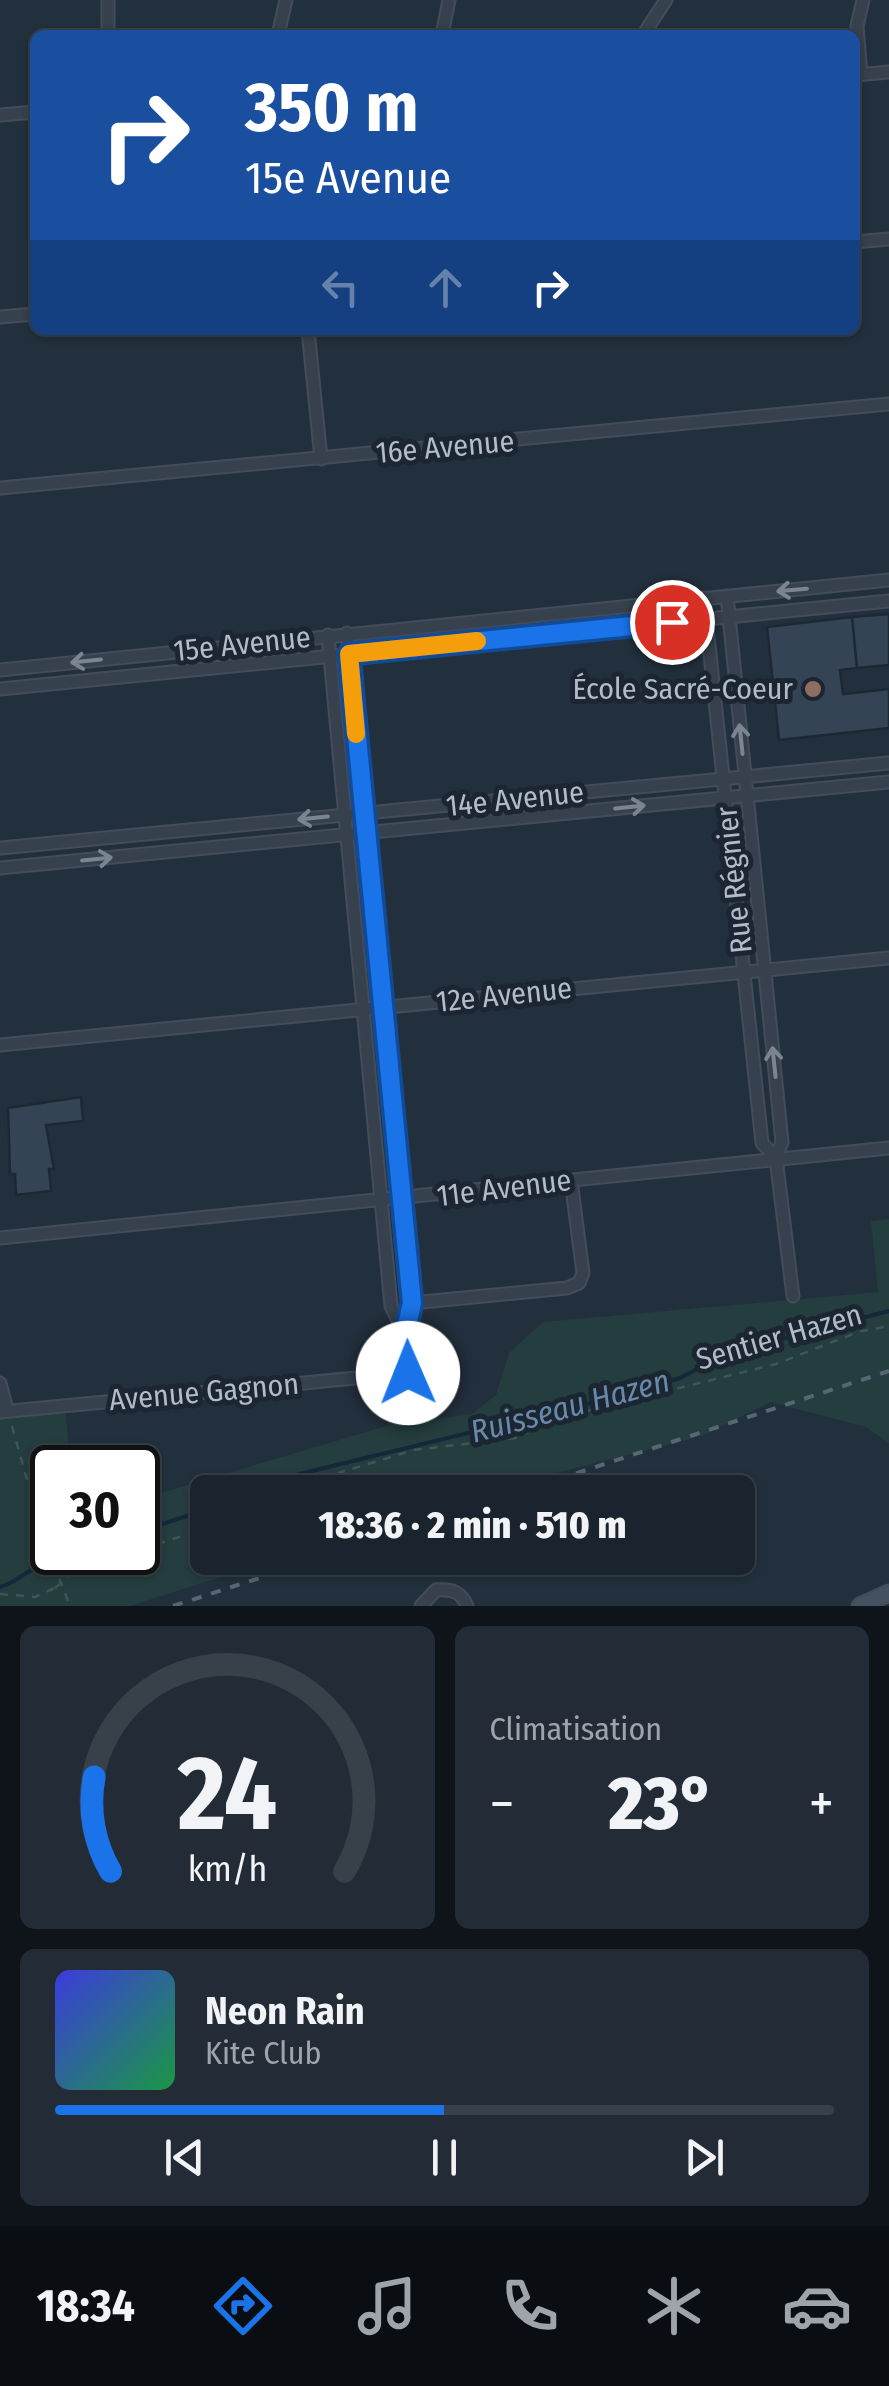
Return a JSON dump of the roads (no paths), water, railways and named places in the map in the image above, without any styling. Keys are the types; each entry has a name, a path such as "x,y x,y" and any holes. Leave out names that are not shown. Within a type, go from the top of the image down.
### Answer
{"street":[{"path":"108,0 108,30"},
{"path":"279,30 286,0"},
{"path":"443,30 449,0"},
{"path":"647,30 666,0"},
{"path":"857,30 862,0"},
{"path":"860,75 889,72"},
{"path":"0,115 30,112"},
{"path":"860,242 889,239"},
{"path":"0,316 30,314"},
{"path":"309,335 321,459"},
{"name":"16e Avenue","path":"0,488 889,404"},
{"name":"15e Avenue","path":"0,670 889,580"},
{"path":"854,584 855,604"},
{"name":"Rue Régnier","path":"726,596 782,1142 776,1158 792,1296"},
{"name":"Rue Régnier","path":"704,598 762,1144 776,1158"},
{"name":"15e Avenue","path":"0,689 889,601"},
{"path":"532,615 533,636"},
{"path":"347,633 412,1303 405,1334 412,1412"},
{"path":"328,635 391,1306 405,1334"},
{"name":"15e Avenue","path":"131,656 133,676"},
{"name":"14e Avenue","path":"0,848 889,763"},
{"name":"14e Avenue","path":"0,868 889,782"},
{"path":"142,835 144,854"},
{"name":"12e Avenue","path":"0,1045 889,958"},
{"name":"11e Avenue","path":"0,1238 889,1148"},
{"path":"412,1303 580,1284 583,1273 570,1180"},
{"name":"Avenue Gagnon","path":"4,1411 408,1373"},
{"path":"0,1383 4,1411"},
{"path":"421,1606 436,1590 450,1590 464,1597 468,1606"},
{"path":"860,1606 889,1593"}],"waterway":[{"name":"Ruisseau Hazen","path":"296,1475 620,1396 680,1378 728,1353 889,1311"},
{"name":"Ruisseau Hazen","path":"160,1525 190,1515"},
{"name":"Ruisseau Hazen","path":"0,1587 30,1571"}],"railway":[{"path":"571,1475 889,1371"},
{"path":"173,1606 269,1575"}],"place":[{"name":"École Sacré-Coeur","path":"813,689"}]}
